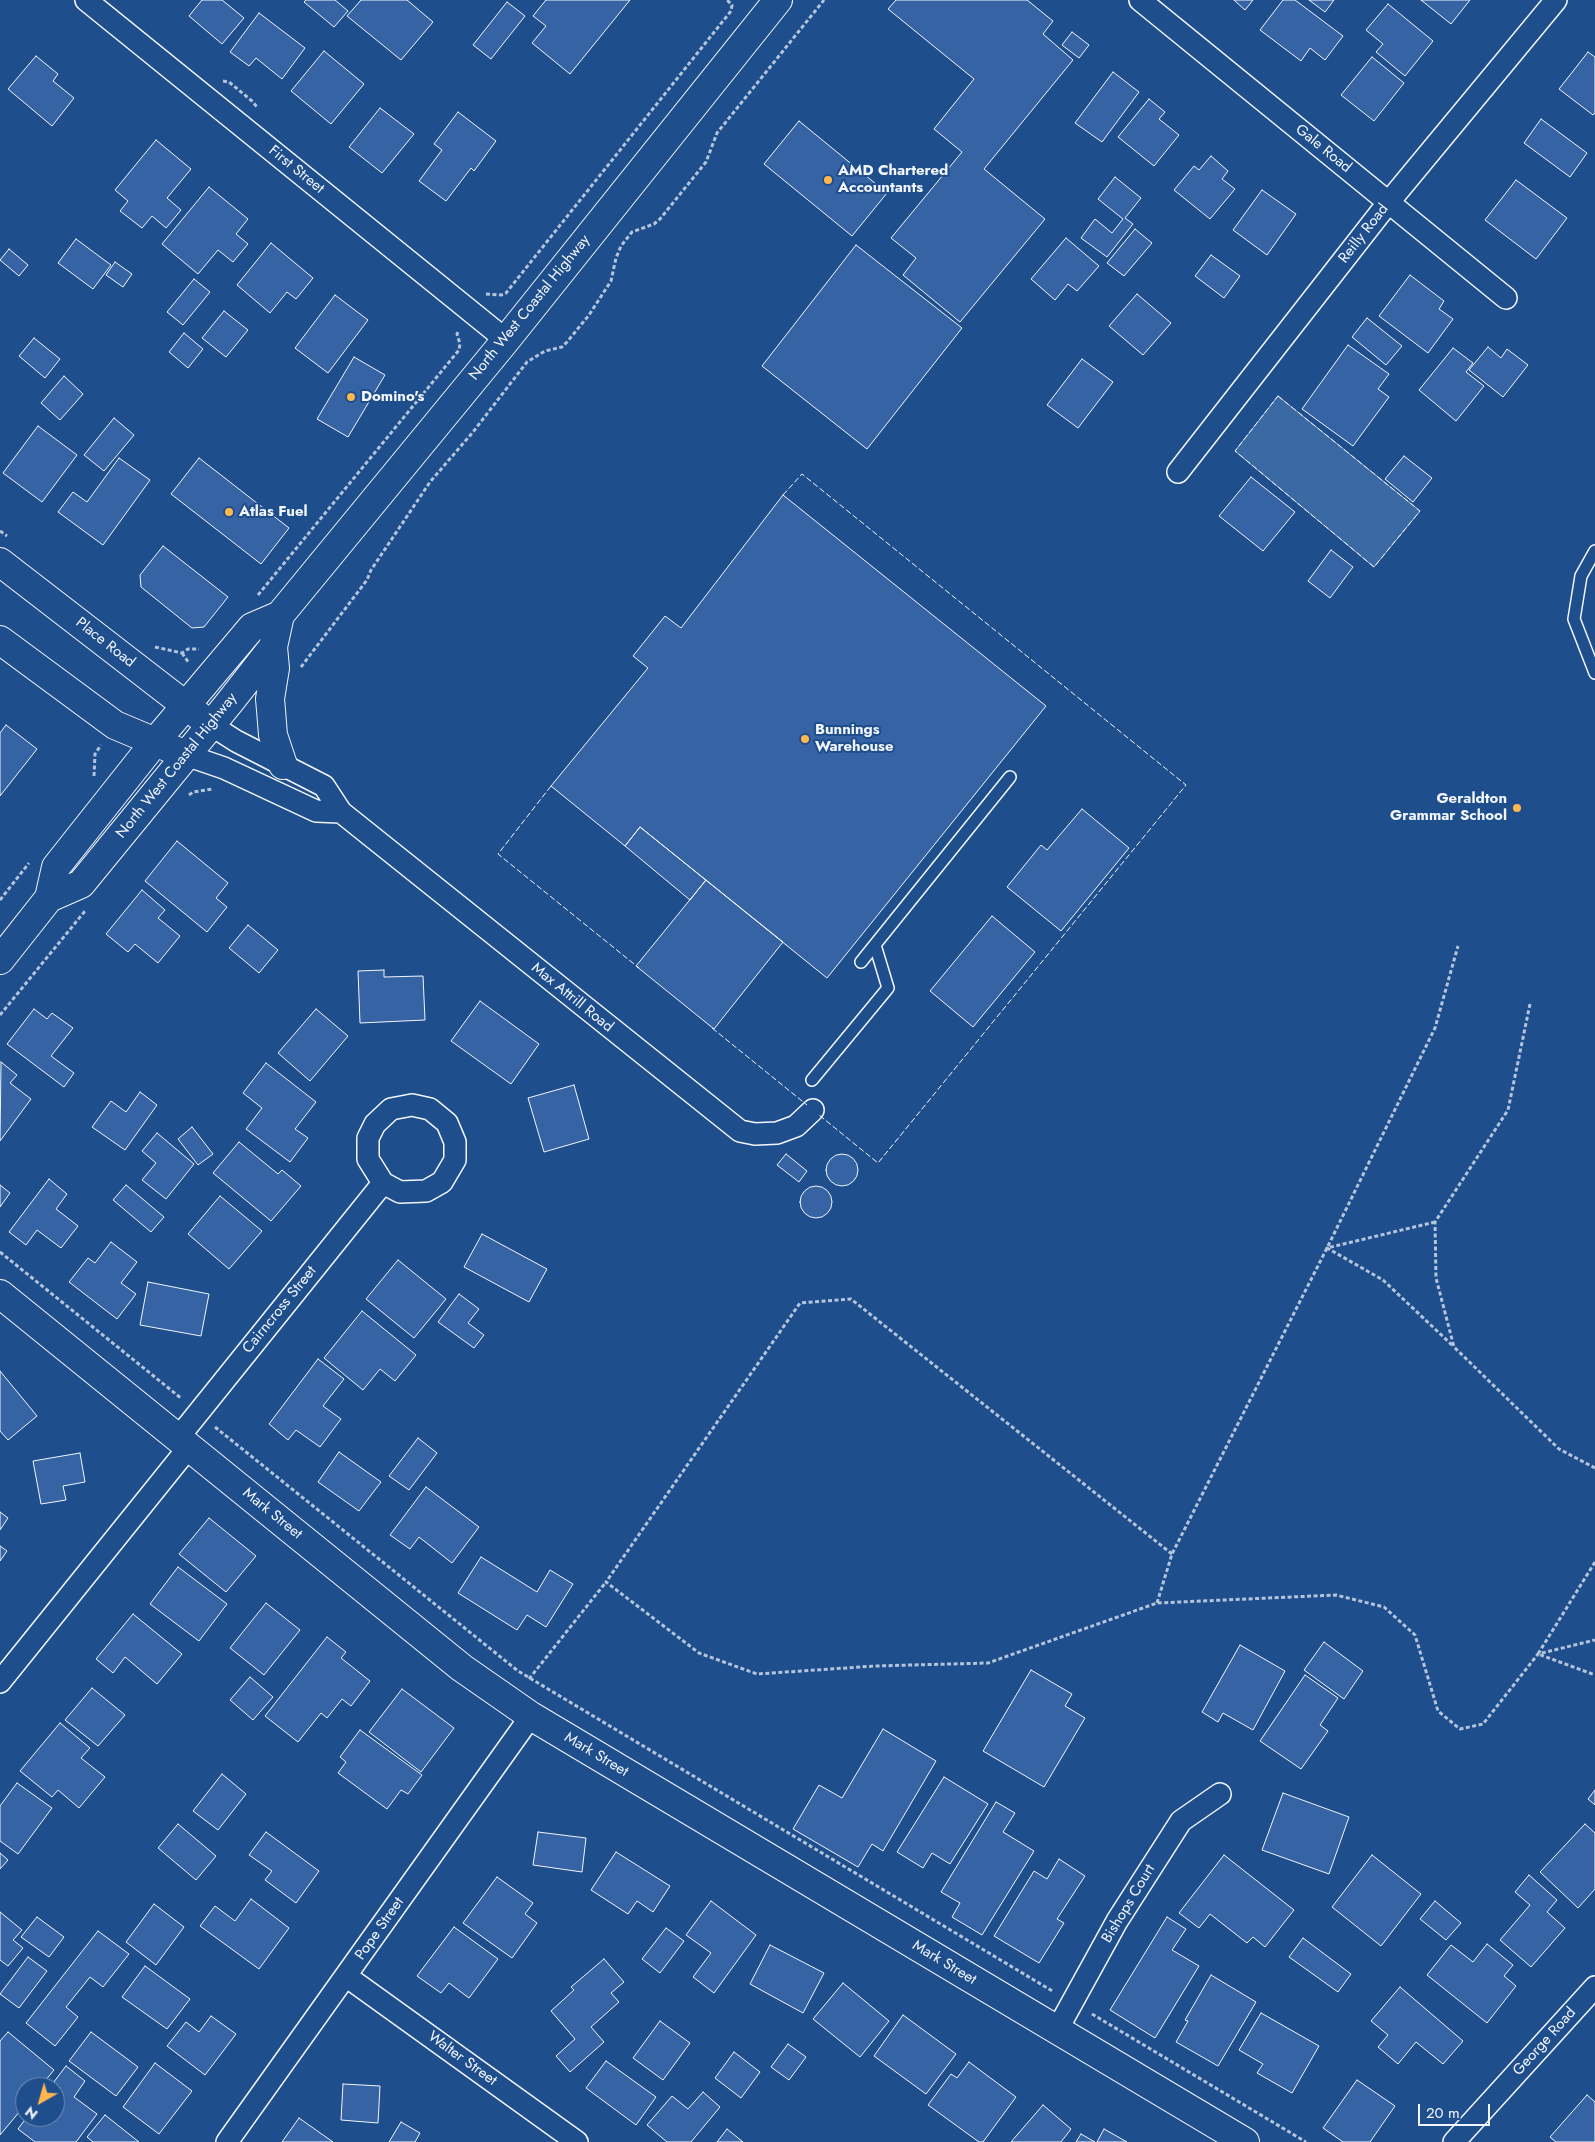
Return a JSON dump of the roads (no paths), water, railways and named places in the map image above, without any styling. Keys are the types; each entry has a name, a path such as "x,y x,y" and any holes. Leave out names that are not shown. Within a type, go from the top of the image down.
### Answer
{"main road":[{"name":"North West Coastal Highway","path":"49,898 81,884 186,755 273,647 280,615 506,340 775,1"},
{"name":"Place Road","path":"4,549 210,725"},
{"name":"North West Coastal Highway","path":"0,960 49,898 56,868 185,705 252,627 280,615"},
{"path":"0,640 115,726 186,755"},
{"path":"273,647 274,668 270,699 273,735 284,765"},
{"name":"Mark Street","path":"0,1294 462,1668 521,1709 1244,2142"}],"street":[{"name":"First Street","path":"86,0 506,340"},
{"name":"Gale Road","path":"1140,0 1506,298"},
{"name":"Reilly Road","path":"1178,472 1388,203 1556,0"},
{"name":"Max Attrill Road","path":"210,725 324,786 341,812 740,1131 756,1134 777,1133 796,1126 815,1108"},
{"path":"186,755 224,768 316,811 341,812"},
{"path":"412,1105 430,1109 447,1123 455,1142 455,1160 442,1182 426,1191 400,1192 383,1183 368,1159 368,1138 375,1124 391,1109 412,1105"},
{"name":"Cairncross Street","path":"0,1682 383,1183"},
{"name":"Pope Street","path":"227,2142 346,1976 521,1709"},
{"name":"Bishops Court","path":"1057,2030 1117,1921 1181,1821 1220,1794"},
{"name":"Walter Street","path":"346,1976 577,2142"},
{"name":"George Road","path":"1454,2142 1595,1987"}],"lane":[{"path":"1595,551 1581,576 1574,619 1595,673"},
{"path":"861,962 1010,777"},
{"path":"812,1080 888,988 874,945"}],"water":[{"path":"1278,396 1420,511 1374,567 1235,451"}],"place":[{"name":"AMD Chartered Accountants","path":"828,180"},
{"name":"Domino's","path":"351,397"},
{"name":"Atlas Fuel","path":"229,512"},
{"name":"Bunnings Warehouse","path":"805,739"},
{"name":"Geraldton Grammar School","path":"1517,808"}]}
